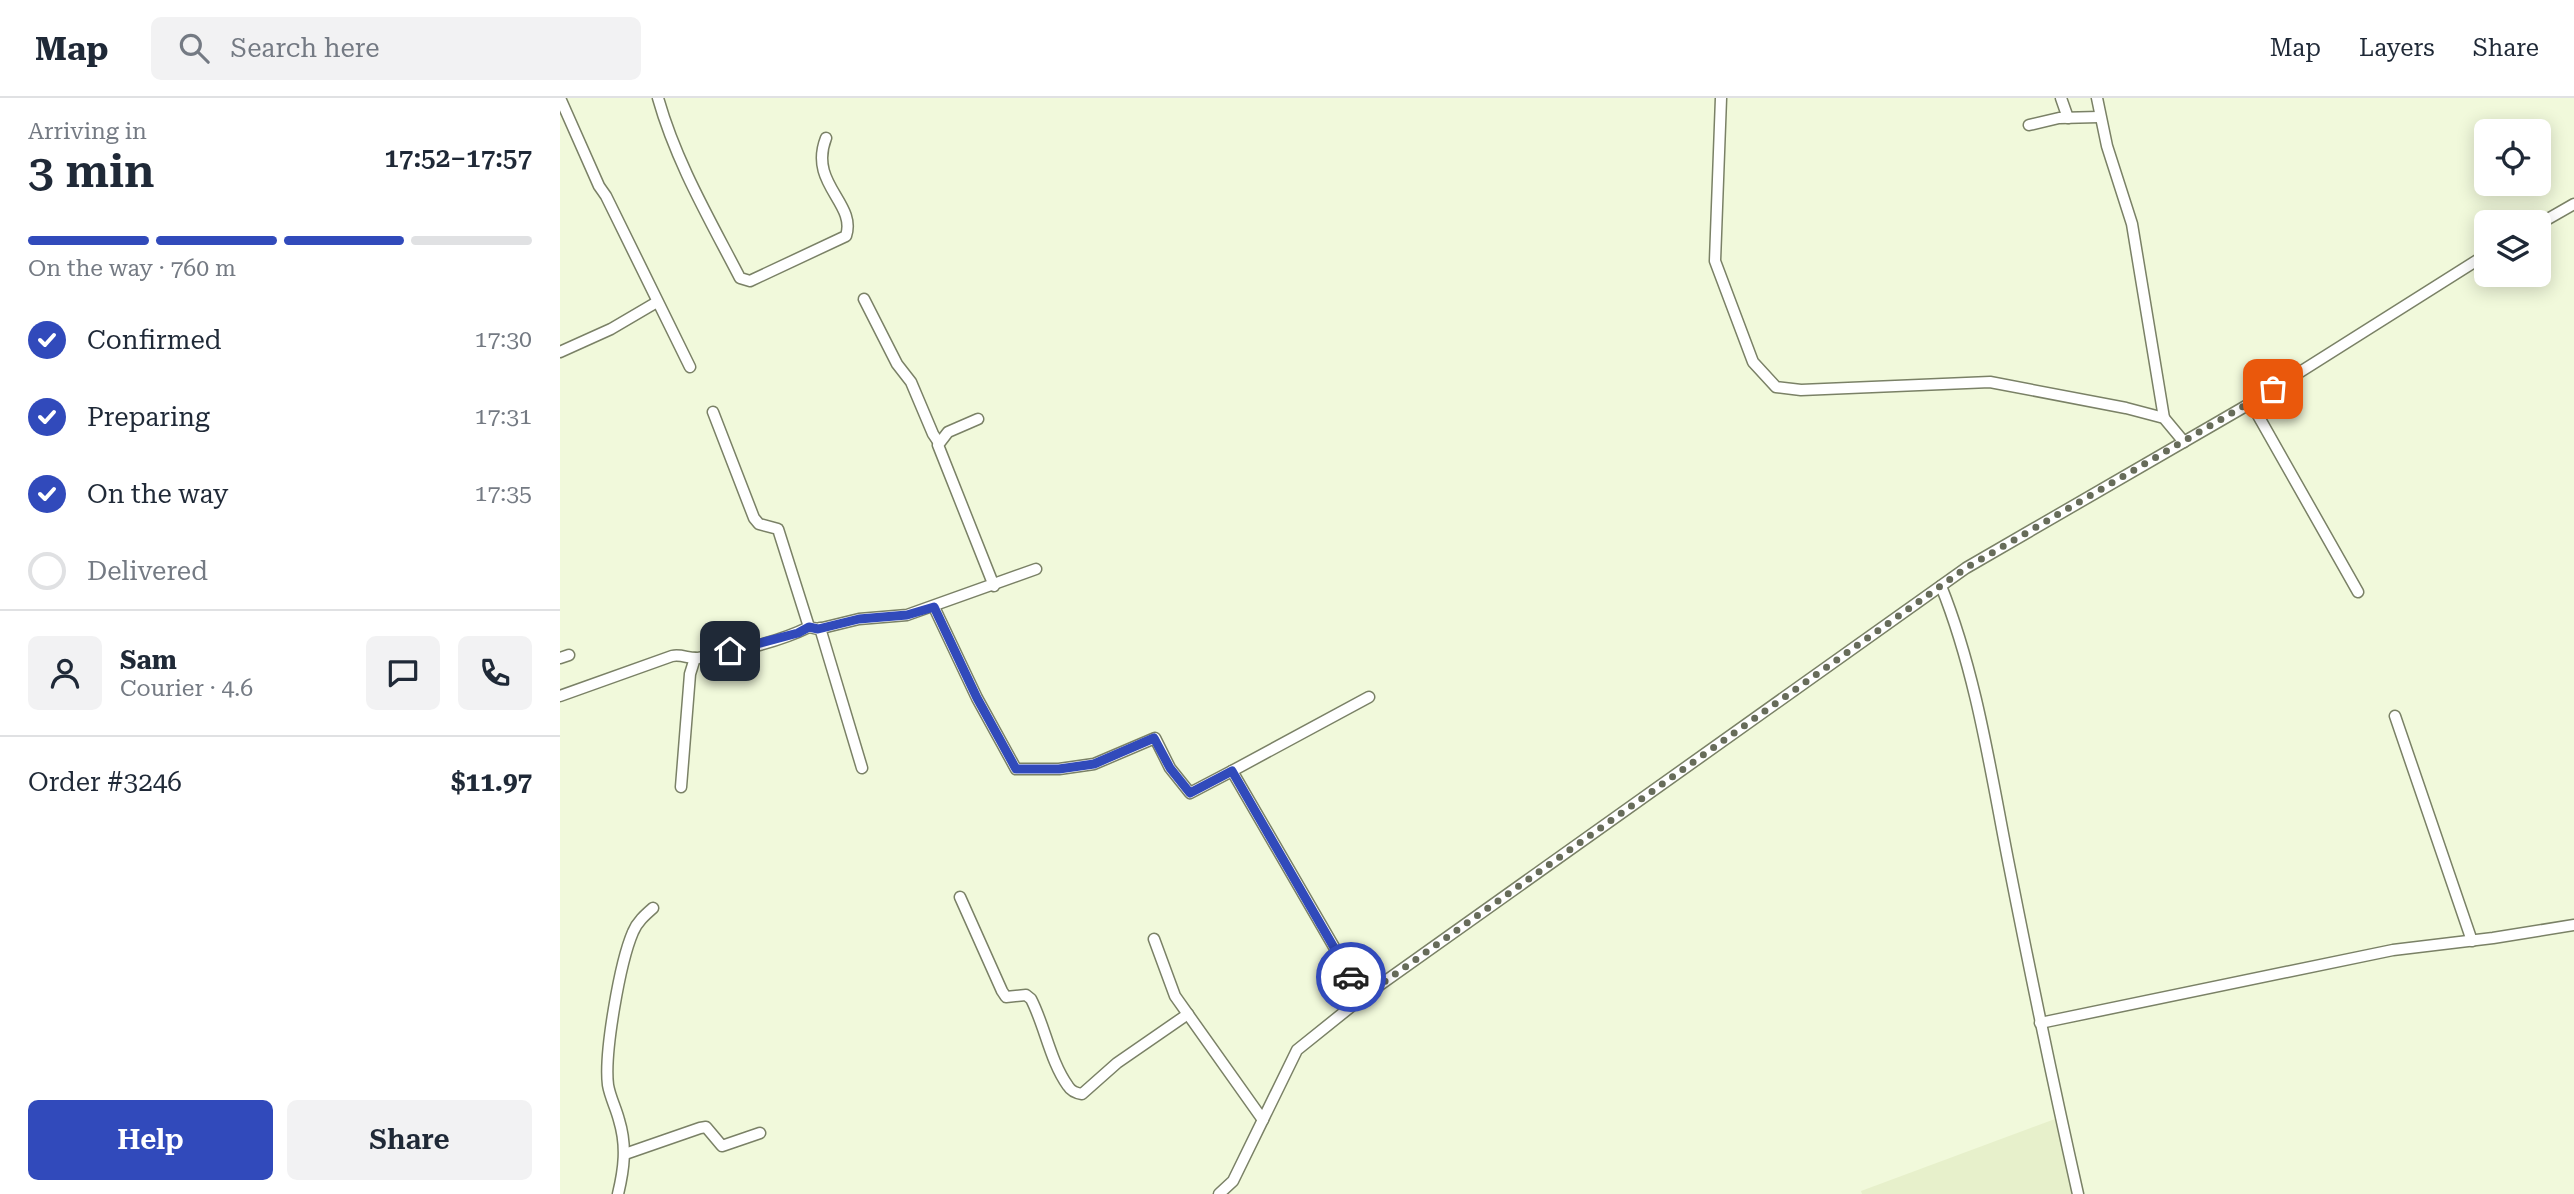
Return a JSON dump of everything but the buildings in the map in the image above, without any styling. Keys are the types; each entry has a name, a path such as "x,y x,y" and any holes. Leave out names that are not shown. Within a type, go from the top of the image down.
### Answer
{"street":[{"path":"560,98 599,186 690,367"},
{"path":"658,98 664,120 698,197 740,278 750,281 846,236 849,221 821,168 826,138"},
{"path":"1721,98 1714,261 1753,362 1776,387 1801,390 1990,382 2164,418"},
{"path":"2061,98 2068,118"},
{"path":"2097,98 2099,117 2132,224 2164,418 2184,442"},
{"path":"2029,125 2068,118 2099,117"},
{"path":"2551,217 2574,204"},
{"path":"1219,1194 1233,1181 1297,1050 1363,997 1966,568 2251,403 2474,262"},
{"path":"864,299 897,364 911,382 939,443 994,586"},
{"path":"560,352 611,329 657,302"},
{"path":"2251,403 2358,592"},
{"path":"713,412 754,519 759,524 778,529 815,627 862,768"},
{"path":"939,443 948,432 978,419"},
{"path":"560,696 679,654 695,658 777,639 815,627 859,619 907,615 1036,569"},
{"path":"1941,586 1954,619 1982,726 2040,1023 2078,1194"},
{"path":"934,607 977,698 1016,769 1059,769 1094,764 1154,738 1170,768 1190,793 1369,697"},
{"path":"681,787 690,674 695,658"},
{"path":"2395,716 2472,941"},
{"path":"1232,771 1363,997"},
{"path":"960,897 1002,992 1006,997 1026,995 1031,999 1062,1076 1069,1088 1076,1093 1082,1094 1117,1063 1188,1014"},
{"path":"618,1194 625,1154 619,1120 608,1086 610,1044 622,968 633,932 653,908"},
{"path":"2040,1023 2393,950 2574,925"},
{"path":"1154,939 1170,987 1263,1120"},
{"path":"625,1154 706,1127 722,1146 760,1133"}],"shaded area":[{"path":"2055,1119 2072,1194 1862,1194 1861,1191"}],"way so far":[{"path":"1351,977 1363,997 1966,568 2273,389"}],"route":[{"path":"730,651 798,633 809,627 818,629 859,619 907,615 934,607 977,698 1016,769 1059,769 1094,764 1154,738 1170,768 1190,793 1232,771 1351,977"}]}
